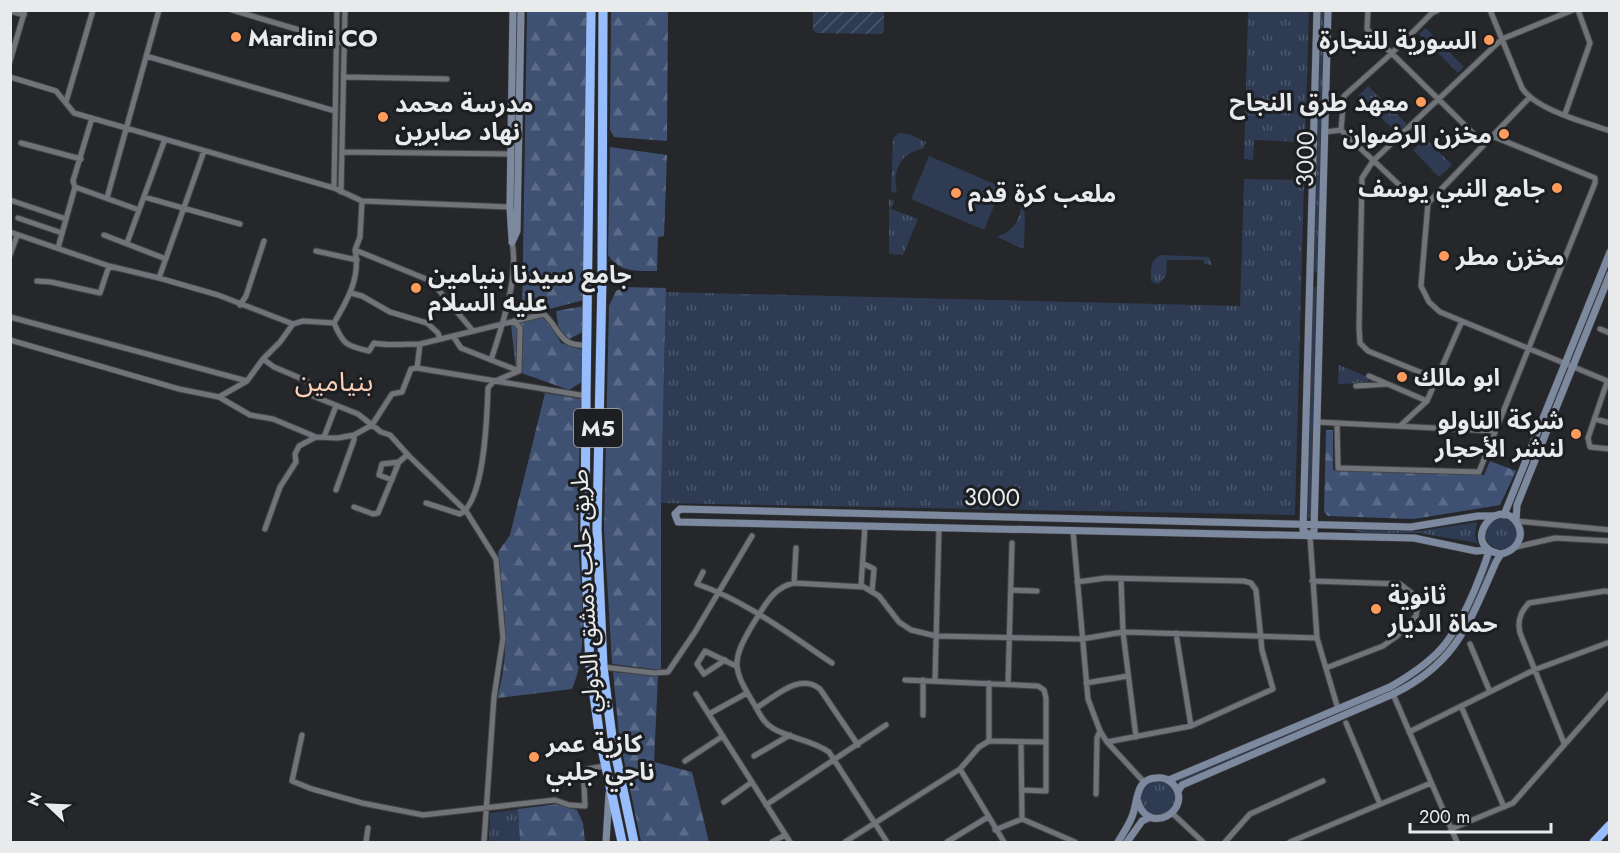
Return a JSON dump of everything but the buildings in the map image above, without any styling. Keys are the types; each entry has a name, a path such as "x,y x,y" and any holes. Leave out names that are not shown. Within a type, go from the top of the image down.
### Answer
{"highway":[{"name":"M5","path":"591,10 585,529 590,666 605,766 622,843"},
{"name":"طريق حلب دمشق الدولي","path":"603,10 602,278 597,529 603,667 612,738 634,843"},
{"path":"1594,843 1610,825"}],"street":[{"path":"66,102 93,10"},
{"path":"107,198 159,10"},
{"path":"232,10 344,44"},
{"path":"334,188 337,10"},
{"path":"341,192 345,10"},
{"path":"491,360 512,279 510,207 513,10"},
{"path":"512,242 517,231 521,10"},
{"name":"3000","path":"1303,524 1317,10"},
{"name":"3000","path":"1310,536 1315,524 1328,10"},
{"path":"1368,10 1367,29 1483,143"},
{"path":"1341,130 1344,96 1391,54 1431,12 1438,10"},
{"path":"1490,10 1522,88 1530,97 1565,114 1610,131"},
{"path":"1437,379 1368,351 1360,343 1362,178 1373,161 1502,39 1573,10"},
{"path":"1565,114 1590,43 1578,10"},
{"path":"10,11 24,13 10,61"},
{"path":"146,56 335,111"},
{"path":"10,77 56,91 74,113 334,188 362,201 510,207"},
{"path":"344,77 447,79"},
{"path":"1530,97 1483,143 1428,203 1421,286 1429,302 1440,312 1609,382 1588,443 1595,449 1610,449"},
{"path":"58,248 75,187 73,181 93,118"},
{"path":"1325,132 1341,130"},
{"path":"1341,130 1411,196 1428,203"},
{"path":"1337,423 1338,468 1479,472 1596,183 1595,178 1492,136"},
{"path":"127,243 165,139"},
{"path":"21,142 81,159"},
{"path":"159,278 204,151"},
{"path":"342,152 512,154"},
{"path":"75,187 139,210"},
{"path":"1361,195 1411,196"},
{"path":"144,197 240,224"},
{"path":"10,200 66,219"},
{"path":"334,323 351,294 357,260 355,250 360,237 362,201"},
{"path":"18,218 62,233"},
{"path":"10,255 14,234 109,266 218,295 293,324 303,321 334,323"},
{"path":"104,235 166,259"},
{"path":"240,305 246,296 264,241"},
{"path":"355,250 431,281 473,331"},
{"path":"316,251 357,260"},
{"path":"1516,547 1520,539 1520,529 1516,521 1517,505 1610,252"},
{"path":"37,281 100,293 109,266"},
{"path":"1503,514 1610,274"},
{"path":"1309,281 1321,281"},
{"path":"351,294 362,296 390,312 427,322 438,333 440,339"},
{"path":"334,323 343,342 369,351 374,343 420,344 544,314 564,341 575,346 587,345"},
{"path":"10,316 247,381"},
{"path":"514,321 520,327 519,371"},
{"path":"1401,425 1427,400 1462,321"},
{"path":"219,398 247,381 293,324"},
{"path":"1600,329 1610,333"},
{"path":"453,336 461,348 519,371"},
{"path":"10,340 178,389 219,398 250,415 273,419 316,437 338,438 354,435 372,425 392,394 402,392 411,369 417,368 586,396"},
{"path":"417,368 420,344"},
{"path":"263,359 274,367 307,381 310,387 309,393 358,414 381,432 390,435 466,510 496,559 503,638 494,697 484,843"},
{"path":"426,503 460,514 466,510 476,489 485,446 488,388 493,382 519,371"},
{"path":"1369,376 1427,400"},
{"path":"1356,386 1389,384"},
{"path":"324,437 336,406"},
{"path":"1595,419 1610,423"},
{"path":"1317,422 1494,431"},
{"path":"336,490 354,435"},
{"path":"265,529 280,487 296,462 295,454 299,446 316,437"},
{"path":"354,507 376,515 378,513 399,462 407,454"},
{"path":"392,480 379,475 382,464 399,462"},
{"name":"3000","path":"865,526 678,522 675,514 680,509 1411,526 1494,516"},
{"path":"1489,550 1481,536 1482,528 1487,520 1503,514 1516,521 1610,530"},
{"path":"1303,524 1303,530 1310,536 1317,638 1338,709"},
{"path":"861,586 865,526 1414,538 1501,554 1516,547 1555,538 1610,541"},
{"path":"935,681 939,527"},
{"path":"1073,531 1088,699 1100,731 1107,742 1144,782"},
{"path":"603,667 654,673 668,672 681,656 752,536"},
{"path":"1008,684 1012,543"},
{"path":"794,583 796,548"},
{"path":"1169,780 1390,687 1427,664 1458,629 1489,550"},
{"path":"1178,791 1182,785 1393,694 1424,677 1453,649 1464,633 1501,554"},
{"path":"864,564 874,569 872,592"},
{"path":"703,572 697,584 720,592 832,663"},
{"path":"1077,582 1106,578 1244,581 1256,590 1262,650 1273,689 1191,726 1107,742"},
{"path":"1121,580 1128,676 1136,736"},
{"path":"1312,581 1400,584 1414,594 1418,604 1416,616 1397,636 1383,646 1326,668"},
{"path":"887,843 829,752 819,745 766,724 738,679 736,666 738,654 768,600 780,589 794,583 861,586 879,596 899,621 911,630 936,636 1082,639 1124,632 1317,638"},
{"path":"1011,590 1037,591"},
{"path":"1564,743 1518,625 1529,603 1610,592"},
{"path":"1176,633 1191,726"},
{"path":"1409,732 1534,670 1610,642"},
{"path":"1470,644 1490,692"},
{"path":"725,660 704,674 697,664 705,651 725,660 736,666"},
{"path":"1086,683 1128,676"},
{"path":"905,680 1038,686 1044,690 1046,698 1046,791 1022,790"},
{"path":"922,715 923,680"},
{"path":"756,708 795,684 805,681 813,683 820,689 858,745"},
{"path":"989,683 989,741"},
{"path":"709,714 747,693"},
{"path":"1451,829 1513,803 1610,693"},
{"path":"696,694 790,843"},
{"path":"1393,694 1457,843"},
{"path":"1461,706 1504,807"},
{"path":"1346,723 1380,804"},
{"path":"766,805 886,725"},
{"path":"1096,794 1096,738 1100,731"},
{"path":"302,735 292,781 362,803 423,815 555,800 569,805 585,806 584,784 587,769 605,766"},
{"path":"754,756 790,735"},
{"path":"685,761 723,736"},
{"path":"845,843 960,769 979,747 989,741 1046,742"},
{"path":"1022,742 1022,819"},
{"path":"960,769 1004,843"},
{"path":"1118,843 1133,814 1138,790 1144,782 1161,777 1169,780 1178,791 1179,799 1172,813 1158,819 1150,817 1139,807 1137,799"},
{"path":"1225,843 1250,814 1323,781"},
{"path":"724,802 752,782"},
{"path":"1290,842 1431,783"},
{"path":"606,843 609,788"},
{"path":"1172,813 1203,843"},
{"path":"947,843 988,817"},
{"path":"1127,843 1142,821 1150,817"},
{"path":"995,830 1022,819 1075,843"},
{"path":"366,843 368,828"},
{"path":"772,843 785,835"}],"green space":[{"path":"1324,10 1317,272 1315,273 1321,11"},
{"path":"527,11 588,11 584,300 522,316"},
{"path":"611,11 668,11 667,141 614,137 610,130"},
{"path":"813,11 884,11 884,30 881,34 816,33 813,30"},
{"path":"1248,11 1309,11 1305,142 1254,140 1253,160 1244,159"},
{"path":"1426,28 1464,67 1458,73 1419,34"},
{"path":"1368,86 1407,124 1397,133 1358,96"},
{"path":"899,133 909,134 926,142 923,149 909,154 900,164 896,178 897,193 891,191 893,138"},
{"path":"1425,138 1452,165 1439,177 1413,150"},
{"path":"610,147 667,155 664,236 658,237 657,271 630,270 618,265 608,255"},
{"name":"ملعب كرة قدم","path":"929,156 1002,187 984,230 911,199"},
{"path":"1244,179 1304,180 1295,515 661,503 666,292 1240,306"},
{"path":"1019,190 1025,211 1024,249 997,237 1010,230 1018,219 1021,205"},
{"path":"889,199 894,201 891,209 918,219 903,255 889,254"},
{"path":"1161,255 1209,257 1212,265 1204,264 1204,260 1167,260 1166,275 1159,284 1156,284 1151,281 1152,266 1154,260"},
{"path":"624,287 666,288 661,503 661,670 612,664 604,529 609,306 616,291"},
{"path":"1312,287 1316,287 1311,517 1308,518"},
{"path":"584,306 583,332 569,339 559,331 556,311"},
{"path":"541,316 550,324 561,343 583,350 582,382 569,390 516,371 511,324"},
{"path":"1339,365 1368,377 1368,383 1338,384"},
{"path":"545,393 581,399 578,528 583,631 578,671 572,689 497,698 502,680 505,643 498,552 510,535"},
{"path":"1326,430 1333,430 1333,470 1484,475 1490,461 1516,471 1500,505 1414,519 1328,516 1324,512"},
{"path":"1501,517 1512,522 1517,533 1512,544 1501,549 1490,544 1485,533 1490,522"},
{"path":"1477,522 1475,535 1477,543 1419,533 1364,533 1352,530 1419,531"},
{"path":"1491,558 1493,558 1480,590 1458,635 1437,661 1421,676 1396,690 1179,782 1178,780 1395,688 1415,676 1446,649 1457,633 1475,598"},
{"path":"613,672 658,676 654,762 692,772 709,842 641,842 619,736"},
{"path":"1158,781 1170,786 1175,798 1170,810 1158,815 1146,810 1141,798 1146,786"},
{"path":"558,804 577,810 583,823 585,842 520,842 518,809"},
{"path":"518,809 520,842 489,842 490,813"}],"place":[{"name":"Mardini CO","path":"236,37"},
{"name":"السورية للتجارة","path":"1489,40"},
{"name":"معهد طرق النجاح","path":"1421,102"},
{"name":"مدرسة محمد نهاد صابرين","path":"383,117"},
{"name":"مخزن الرضوان","path":"1504,134"},
{"name":"جامع النبي يوسف","path":"1557,188"},
{"name":"ملعب كرة قدم","path":"956,193"},
{"name":"مخزن مطر","path":"1444,256"},
{"name":"جامع سيدنا بنيامين عليه السلام","path":"416,288"},
{"name":"ابو مالك","path":"1402,377"},
{"name":"شركة الناولو لنشر الأحجار","path":"1576,434"},
{"name":"ثانوية حماة الديار","path":"1376,609"},
{"name":"كازية عمر ناجي جلبي","path":"534,757"}],"district":[{"name":"بنيامين","path":"334,381"}]}
